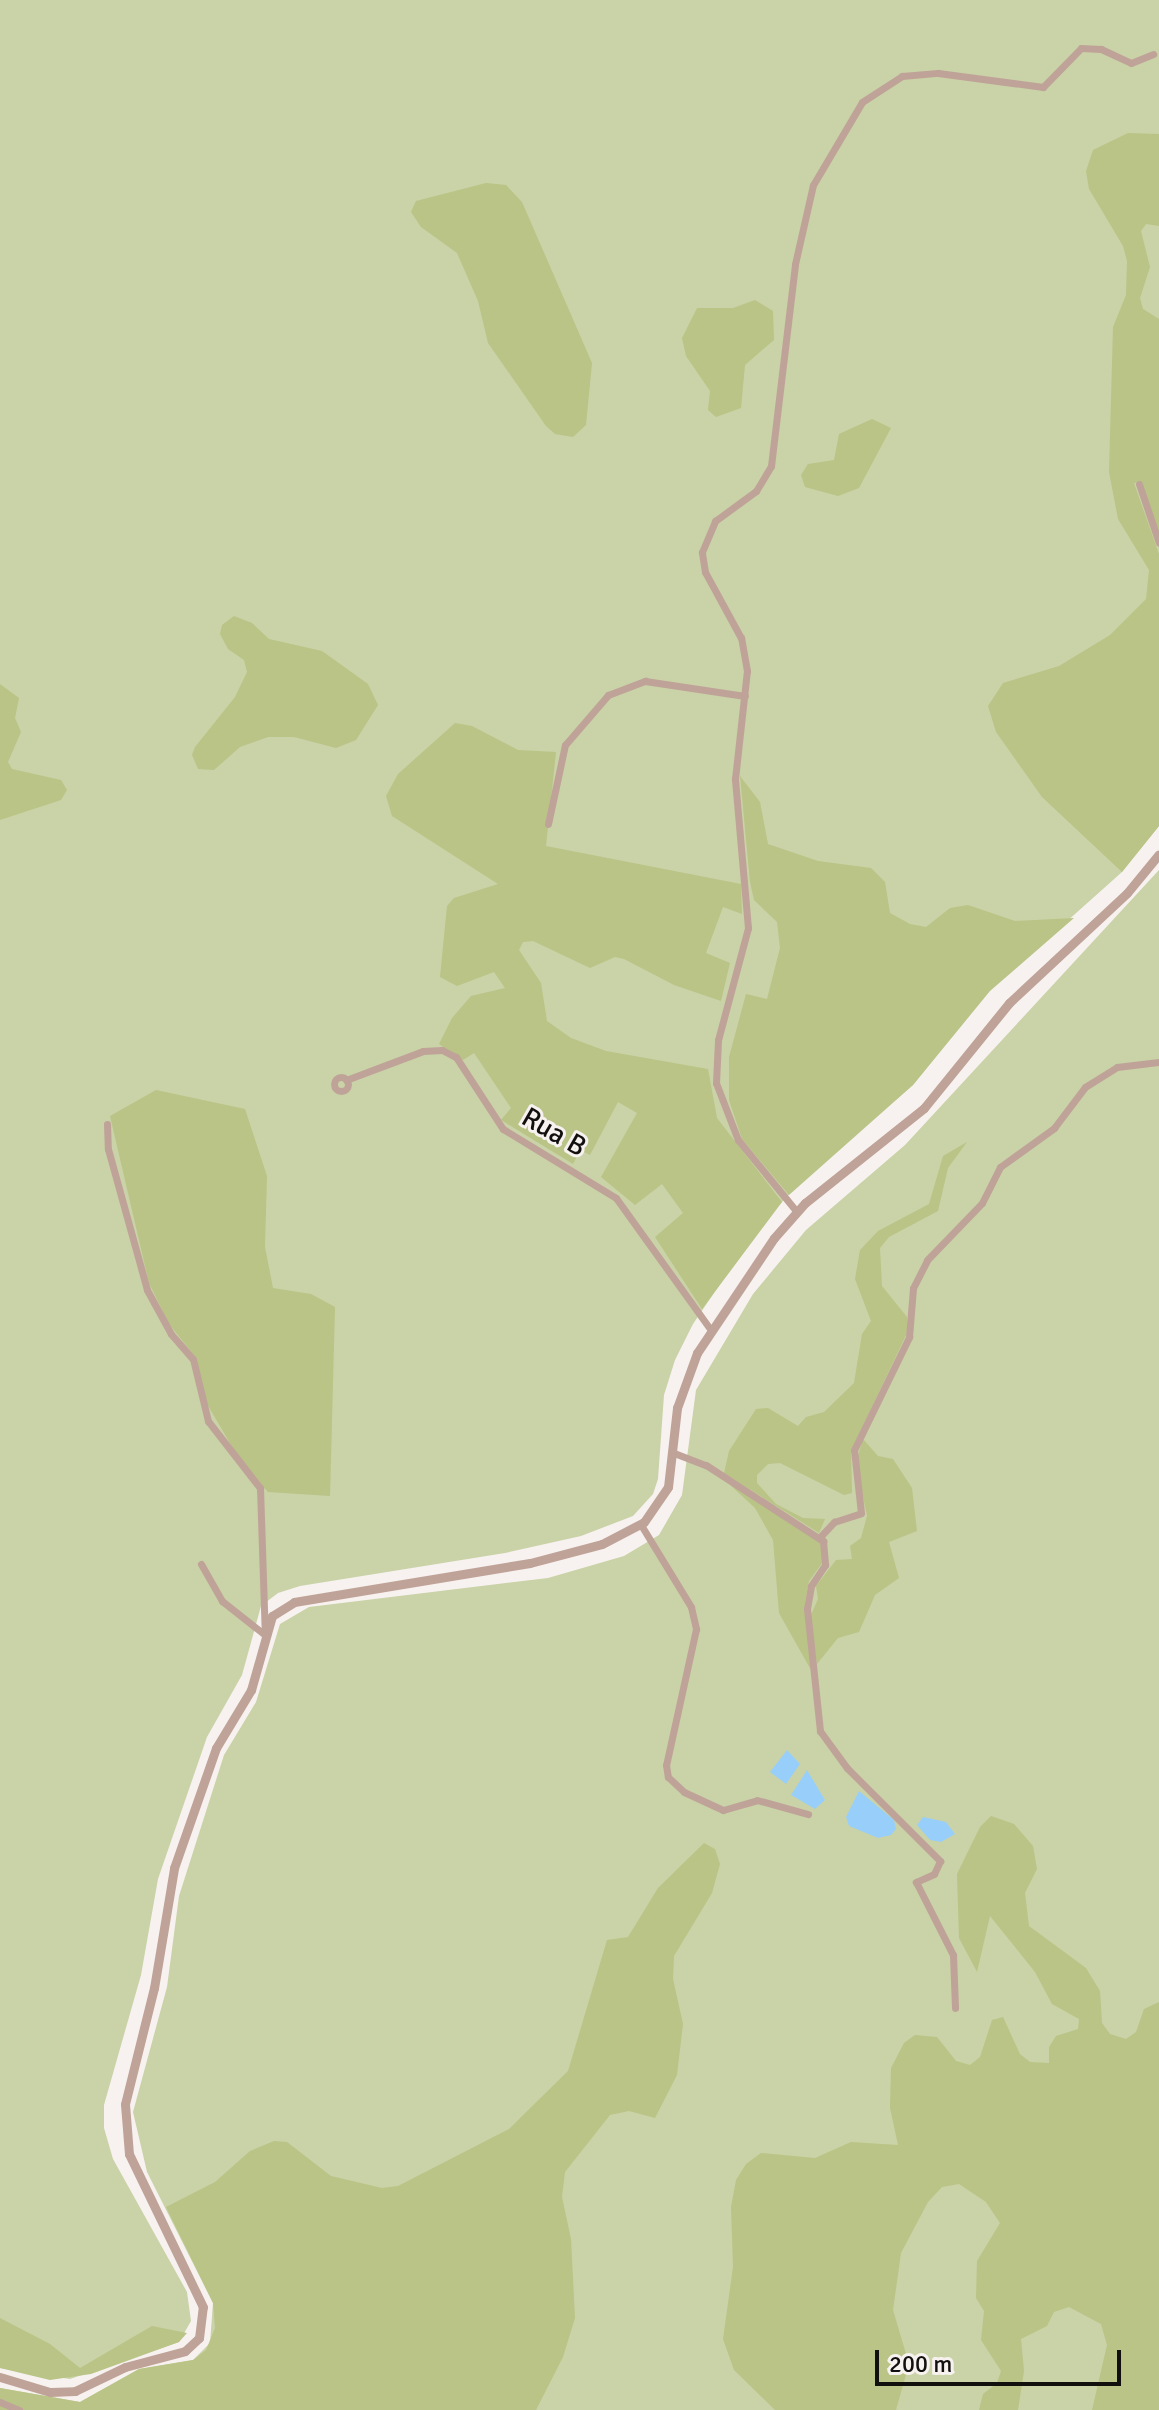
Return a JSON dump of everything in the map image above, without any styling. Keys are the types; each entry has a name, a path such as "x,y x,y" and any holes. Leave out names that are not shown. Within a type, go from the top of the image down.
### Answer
{"street":[{"path":"797,1212 738,1140 716,1083 718,1040 748,928 735,779 745,696 744,648 705,572 703,545 715,521 756,491 771,466 799,242 817,174 853,114 874,90 912,74 1043,87 1081,48 1101,49 1131,63 1153,54"},
{"path":"1139,484 1146,518 1159,543"},
{"path":"548,824 565,745 608,695 645,681 745,696"},
{"path":"0,2377 50,2392 75,2391 125,2367 185,2351 201,2334 204,2316 196,2287 129,2154 125,2104 154,1988 174,1868 216,1748 251,1690 272,1616 294,1602 530,1563 602,1544 641,1525 665,1497 681,1392 710,1329 797,1212 924,1108 1009,1003 1127,893 1159,854"},
{"name":"Rua B","path":"346,1080 423,1051 442,1050 456,1057 503,1129 616,1198 710,1329"},
{"path":"820,1537 834,1522 861,1513 854,1450 909,1337 913,1288 927,1260 982,1203 1000,1167 1054,1128 1085,1087 1117,1067 1159,1062"},
{"path":"107,1124 108,1149 147,1290 171,1334 193,1359 199,1399 215,1433 260,1488 265,1635"},
{"path":"674,1453 706,1465 820,1537 825,1565 811,1586 807,1609 820,1731 836,1757 940,1861 937,1871 916,1882 953,1955 955,2008"},
{"path":"641,1525 694,1618 695,1644 666,1765 672,1783 726,1810 757,1800 808,1814"},
{"path":"201,1564 222,1601 265,1635"},
{"path":"0,2402 19,2410"}],"green space":[{"path":"0,0 1159,0 1159,826 1122,872 989,991 913,1085 805,1177 758,1228 693,1324 675,1360 664,1395 658,1479 653,1494 633,1516 581,1536 505,1553 300,1586 278,1593 261,1606 242,1675 207,1737 158,1879 141,1975 104,2105 104,2128 113,2159 187,2292 191,2321 179,2342 70,2379 0,2368"},
{"path":"1128,133 1159,134 1159,226 1146,224 1141,231 1150,267 1140,298 1143,309 1159,319 1159,538 1141,482 1134,483 1159,554 1159,826 1122,872 1042,797 996,732 988,706 1003,683 1059,666 1110,635 1146,599 1149,570 1118,519 1109,472 1113,327 1126,295 1127,261 1123,246 1089,189 1086,171 1093,150"},
{"path":"486,183 506,185 522,202 592,363 586,425 573,437 555,434 546,426 488,343 478,301 457,253 421,227 411,212 416,201"},
{"path":"755,300 773,311 774,340 745,365 741,408 716,417 708,410 710,391 686,356 682,338 697,308 733,308"},
{"path":"872,419 891,428 859,488 838,496 805,487 801,475 808,464 834,460 839,434"},
{"path":"234,616 252,623 269,639 322,651 368,684 378,705 356,740 336,748 294,737 268,737 240,747 214,770 198,769 192,755 195,747 235,697 247,672 244,660 228,649 220,634 222,625"},
{"path":"0,684 19,698 15,718 21,732 8,762 12,769 61,780 67,790 61,800 0,820"},
{"path":"455,723 472,726 518,750 556,752 546,846 741,884 742,914 723,907 706,953 730,963 721,1001 674,985 624,959 615,957 590,968 533,941 523,942 519,950 541,983 547,1021 571,1038 606,1051 708,1069 717,1118 782,1202 702,1309 655,1237 683,1213 662,1184 635,1205 601,1177 637,1113 618,1102 590,1155 580,1150 573,1164 501,1120 511,1108 474,1053 463,1060 439,1044 452,1018 471,996 505,988 494,972 457,986 440,977 447,906 454,898 498,884 392,816 386,796 398,774"},
{"path":"740,776 760,802 768,844 818,861 871,868 885,882 890,913 910,924 926,927 950,908 968,905 1015,921 1074,918 990,991 913,1085 789,1195 742,1139 729,1100 729,1057 746,994 767,999 780,948 777,922 754,900"},
{"path":"1159,870 1159,2410 0,2410 0,2388 80,2402 139,2369 193,2360 210,2343 213,2303 147,2172 133,2112 167,1987 179,1896 224,1755 256,1702 280,1624 309,1607 548,1578 624,1556 659,1535 682,1495 696,1390 753,1294 806,1230 905,1145"},
{"path":"156,1090 245,1109 267,1176 265,1247 273,1288 311,1294 335,1307 330,1496 268,1492 241,1462 203,1397 197,1359 169,1324 149,1283 110,1116"},
{"path":"967,1142 948,1168 938,1211 889,1237 880,1248 882,1286 907,1317 908,1331 851,1451 852,1493 844,1495 780,1463 768,1464 757,1475 757,1483 776,1504 803,1518 825,1519 819,1533 724,1473 729,1451 756,1409 768,1408 798,1426 806,1417 824,1412 854,1383 862,1334 871,1321 855,1279 860,1250 878,1231 929,1204 943,1156"},
{"path":"863,1439 878,1456 893,1459 912,1488 917,1531 889,1542 899,1578 875,1595 859,1632 838,1638 817,1664 810,1617 818,1599 816,1586 836,1560 852,1559 850,1546 861,1538 867,1516 856,1462"},
{"path":"727,1482 820,1539 823,1562 809,1581 805,1603 811,1670 779,1613 773,1540 755,1508"},
{"path":"991,1816 1014,1824 1033,1846 1037,1869 1025,1893 1029,1926 1086,1968 1100,1991 1102,2023 1110,2034 1126,2039 1136,2032 1144,2009 1159,2002 1159,2410 1092,2410 1107,2345 1101,2324 1069,2307 1054,2312 1047,2326 1021,2339 1024,2371 1018,2410 979,2410 983,2394 997,2383 1001,2371 981,2340 984,2311 976,2298 977,2261 1000,2223 986,2202 959,2184 942,2187 928,2202 901,2253 893,2310 909,2364 896,2410 775,2410 734,2370 723,2339 733,2267 731,2207 736,2180 746,2164 761,2153 815,2158 851,2142 898,2145 890,2108 891,2068 904,2043 915,2035 937,2037 956,2061 970,2065 980,2057 992,2020 1003,2017 1020,2054 1030,2062 1049,2063 1049,2047 1056,2036 1078,2029 1079,2019 1052,2004 1035,1972 990,1916 977,1972 959,1938 957,1874 980,1827"},
{"path":"704,1843 715,1849 720,1864 712,1893 674,1956 673,1979 683,2024 677,2075 655,2118 629,2111 610,2115 565,2172 562,2197 571,2239 575,2318 563,2357 536,2410 0,2410 0,2388 80,2402 139,2369 193,2360 206,2350 215,2328 213,2303 166,2207 215,2182 250,2151 274,2141 287,2142 331,2176 382,2188 398,2186 509,2129 568,2071 607,1940 628,1937 658,1888"},
{"path":"0,2318 50,2344 80,2368 152,2326 187,2333 179,2342 91,2374 50,2380 0,2368"}],"water":[{"path":"787,1750 800,1764 786,1784 770,1772"},
{"path":"807,1770 825,1800 815,1809 791,1795"},
{"path":"859,1791 894,1820 896,1829 891,1835 878,1838 849,1826 846,1817"},
{"path":"923,1817 946,1822 955,1834 941,1842 930,1840 917,1825"}]}
